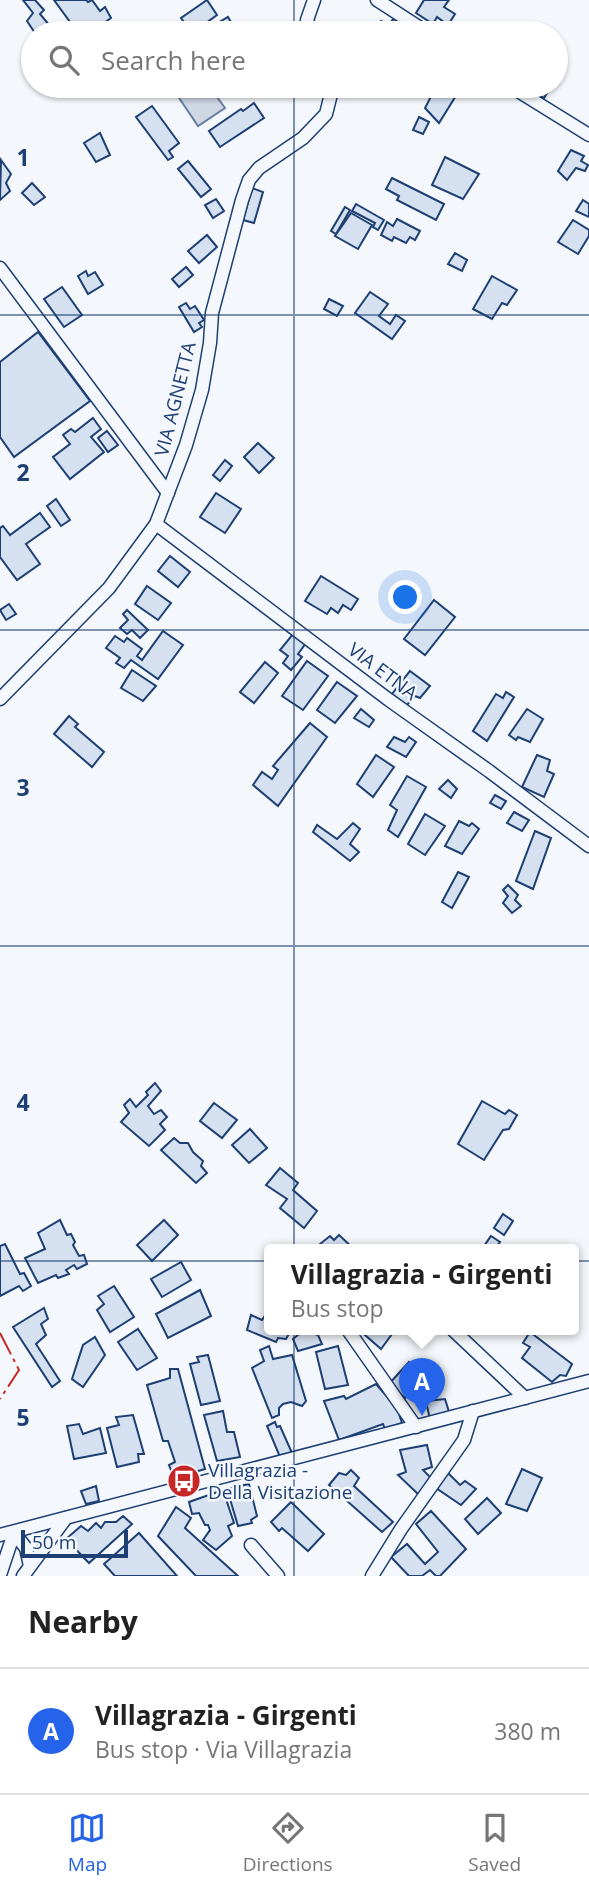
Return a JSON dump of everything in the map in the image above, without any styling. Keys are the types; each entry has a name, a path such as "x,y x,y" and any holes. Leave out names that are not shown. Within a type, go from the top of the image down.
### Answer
{"street":[{"path":"307,21 314,0"},
{"path":"377,0 409,21"},
{"name":"VIA AGNETTA","path":"0,699 109,588 156,524 186,445 202,390 212,313 249,180 259,168 303,138 327,114 331,98"},
{"path":"529,98 589,135"},
{"path":"0,268 168,493"},
{"name":"VIA ETNA","path":"156,524 389,700 589,846"},
{"path":"352,1335 416,1427"},
{"path":"458,1335 525,1398"},
{"path":"0,1535 589,1381"},
{"path":"372,1576 401,1529 464,1440 472,1411"},
{"path":"26,1571 66,1518"},
{"path":"14,1532 26,1548 26,1571"},
{"path":"0,1575 14,1532"},
{"path":"251,1545 278,1576"}],"shaded area":[{"path":"179,98 218,98 225,108 198,126"}],"building":[{"path":"23,0 35,0 44,10 40,14 46,21 27,21 33,13"},
{"path":"54,0 92,0 100,11 105,7 111,18 107,21 69,21"},
{"path":"207,0 217,15 209,21 183,21 181,18"},
{"path":"424,0 449,0 444,7 455,14 451,21 442,21 437,17 435,21 428,21 416,13"},
{"path":"430,98 455,98 439,123 425,108"},
{"path":"254,103 264,118 220,147 209,131"},
{"path":"152,106 179,143 169,151 173,157 168,160 136,117"},
{"path":"419,117 429,122 423,134 413,130"},
{"path":"100,133 110,155 96,162 84,143"},
{"path":"571,150 584,156 581,161 588,165 585,171 576,168 567,180 558,171"},
{"path":"445,157 479,174 463,199 432,185"},
{"path":"1,160 11,174 6,183 10,191 0,200"},
{"path":"188,161 211,189 201,197 178,169"},
{"path":"392,178 444,204 436,220 397,200 399,196 386,189"},
{"path":"32,183 45,197 34,205 22,193"},
{"path":"252,188 263,192 254,223 243,220"},
{"path":"216,199 224,211 213,218 205,205"},
{"path":"583,200 589,204 589,217 576,211"},
{"path":"356,204 384,220 378,230 373,227 375,223 352,211"},
{"path":"345,207 350,210 336,234 331,231"},
{"path":"351,213 372,225 358,249 335,236"},
{"path":"397,219 420,231 415,240 410,237 406,243 394,237 392,241 381,235 387,222 393,226"},
{"path":"573,220 589,230 589,236 578,254 558,242"},
{"path":"207,235 217,247 199,263 188,251"},
{"path":"455,253 467,260 462,271 448,264"},
{"path":"186,267 193,275 179,287 172,279"},
{"path":"86,271 88,276 95,272 103,285 88,294 78,276"},
{"path":"492,276 517,290 507,305 502,303 492,319 473,309"},
{"path":"62,287 82,315 64,327 44,299"},
{"path":"370,292 388,304 379,316 390,324 396,315 405,321 392,339 355,313"},
{"path":"329,299 343,306 337,316 324,309"},
{"path":"186,303 190,309 195,306 204,320 199,323 202,327 194,332 179,307"},
{"path":"38,332 90,401 14,457 0,437 0,362"},
{"path":"93,418 101,429 91,437 104,452 70,479 53,457 70,444 63,435 71,429 75,432"},
{"path":"107,431 118,445 108,452 98,438"},
{"path":"258,443 274,458 259,473 244,457"},
{"path":"225,460 232,466 220,481 213,475"},
{"path":"216,493 241,509 225,533 200,517"},
{"path":"56,499 70,520 61,526 47,506"},
{"path":"40,513 50,527 26,544 40,564 17,580 0,557 0,528 3,526 10,535"},
{"path":"170,556 190,572 178,587 158,571"},
{"path":"321,576 358,599 351,610 343,605 338,613 331,608 327,614 305,601"},
{"path":"147,586 171,603 158,620 135,604"},
{"path":"434,600 455,617 425,655 404,639"},
{"path":"9,604 16,614 6,620 0,610"},
{"path":"127,610 148,630 140,638 132,630 127,634 120,628 128,620 123,614"},
{"path":"163,631 183,645 158,679 131,660 124,668 116,663 120,658 106,648 115,636 124,642 127,638 142,649 137,656 142,660"},
{"path":"293,634 306,643 298,654 302,657 291,670 283,663 288,656 280,650"},
{"path":"307,661 328,676 303,710 282,696"},
{"path":"265,662 278,673 254,703 240,692"},
{"path":"132,670 156,686 143,701 121,688"},
{"path":"410,671 430,686 420,698 415,696 407,705 392,694"},
{"path":"337,682 357,696 335,723 317,710"},
{"path":"506,692 514,697 487,741 473,731 496,694 503,698"},
{"path":"361,709 374,720 369,727 354,718"},
{"path":"527,709 543,719 530,742 518,737 516,740 509,735"},
{"path":"69,716 78,724 75,727 104,752 92,767 54,734"},
{"path":"310,723 327,737 278,806 253,785 262,772 272,779 278,770 273,766"},
{"path":"394,737 405,742 409,737 416,742 406,757 387,747"},
{"path":"376,755 394,767 373,797 357,784"},
{"path":"537,755 550,760 547,771 554,774 544,797 522,787"},
{"path":"407,776 426,787 398,837 388,830 397,810 390,805"},
{"path":"448,780 457,789 451,798 439,789"},
{"path":"495,795 506,801 501,809 490,803"},
{"path":"514,812 529,820 522,831 507,823"},
{"path":"425,814 445,826 425,855 408,844"},
{"path":"459,821 469,826 472,823 479,829 462,854 445,846"},
{"path":"353,823 360,829 350,844 359,852 350,861 313,832 317,825 337,839"},
{"path":"535,831 551,838 533,889 516,881"},
{"path":"458,872 469,877 452,908 442,902"},
{"path":"508,885 518,895 515,900 521,906 512,913 503,903 508,896 503,890"},
{"path":"155,1083 161,1091 148,1106 154,1114 161,1110 167,1117 160,1124 165,1130 149,1146 121,1122 129,1113 124,1105 130,1099 136,1107"},
{"path":"482,1101 505,1114 509,1110 517,1115 509,1129 503,1130 484,1160 458,1144"},
{"path":"214,1103 237,1120 222,1138 200,1121"},
{"path":"250,1129 267,1148 249,1163 232,1145"},
{"path":"174,1138 180,1143 188,1143 203,1161 201,1166 207,1173 196,1183 161,1150"},
{"path":"280,1168 298,1183 293,1190 317,1211 304,1228 280,1208 287,1199 266,1185"},
{"path":"503,1214 513,1221 504,1235 494,1228"},
{"path":"60,1220 67,1235 71,1234 79,1256 84,1255 87,1264 77,1269 74,1265 66,1270 69,1274 58,1278 56,1275 38,1283 25,1258 45,1249 38,1233"},
{"path":"164,1220 178,1235 152,1261 137,1245"},
{"path":"339,1235 349,1244 320,1244 330,1236 334,1240"},
{"path":"491,1236 500,1242 498,1244 485,1244"},
{"path":"5,1244 20,1274 24,1273 31,1286 23,1291 19,1286 0,1296 0,1246"},
{"path":"181,1262 191,1280 162,1297 151,1279"},
{"path":"114,1286 134,1317 110,1332 97,1310 104,1304 98,1296"},
{"path":"200,1290 211,1316 168,1338 156,1314"},
{"path":"44,1308 48,1319 41,1324 46,1335 36,1344 60,1381 52,1387 13,1327"},
{"path":"251,1315 262,1320 264,1317 264,1335 288,1335 286,1339 278,1338 276,1342 247,1330"},
{"path":"138,1329 157,1358 137,1370 118,1342"},
{"path":"298,1335 318,1335 322,1344 298,1351 293,1339"},
{"path":"365,1335 391,1335 381,1349"},
{"path":"528,1335 534,1335 572,1364 566,1376 560,1375 552,1382 522,1358 530,1347 523,1343"},
{"path":"95,1337 105,1355 83,1387 72,1379 83,1345"},
{"path":"269,1346 273,1359 292,1355 306,1401 302,1406 291,1402 283,1404 279,1408 279,1415 272,1418 252,1368 264,1361 260,1350"},
{"path":"338,1346 348,1385 325,1389 316,1352"},
{"path":"208,1355 220,1401 201,1405 190,1364 199,1362 197,1357"},
{"path":"409,1362 424,1377 405,1398 389,1384"},
{"path":"170,1369 178,1369 205,1469 174,1478 169,1465 175,1462 168,1441 163,1441 147,1385 170,1378"},
{"path":"376,1384 397,1408 402,1423 385,1429 383,1424 339,1440 324,1401 344,1396 346,1399"},
{"path":"445,1399 450,1415 430,1420 426,1401"},
{"path":"223,1411 227,1432 234,1432 240,1457 217,1461 204,1415"},
{"path":"133,1415 144,1454 138,1454 139,1462 117,1467 107,1428 119,1425 116,1417"},
{"path":"275,1422 277,1427 280,1426 292,1453 280,1457 267,1426"},
{"path":"79,1424 83,1434 100,1428 106,1453 74,1459 67,1426"},
{"path":"427,1445 432,1467 423,1470 432,1479 419,1495 398,1475 406,1472 400,1450"},
{"path":"522,1469 542,1478 527,1511 506,1504"},
{"path":"351,1470 359,1478 354,1486 393,1522 382,1532 329,1485 339,1473 346,1475"},
{"path":"448,1473 460,1485 465,1481 476,1489 461,1505 436,1488"},
{"path":"249,1484 257,1516 251,1520 252,1523 238,1526 227,1489"},
{"path":"96,1486 99,1501 86,1504 81,1491"},
{"path":"223,1490 234,1523 228,1526 232,1536 216,1550 203,1540 210,1530 199,1513 192,1514 189,1502"},
{"path":"487,1498 501,1513 478,1534 465,1519"},
{"path":"291,1502 324,1534 308,1551 282,1528 279,1531 271,1522"},
{"path":"176,1507 191,1518 185,1528 238,1576 196,1576 158,1536"},
{"path":"431,1511 466,1549 440,1576 430,1570 422,1576 409,1576 391,1557 407,1544 425,1564 438,1552 416,1524"},
{"path":"123,1516 132,1524 89,1563 66,1539 81,1526 88,1531 96,1523 101,1528 105,1522 116,1522"},
{"path":"139,1533 177,1576 115,1576 104,1564"}],"power":[{"path":"0,1333 19,1370 0,1399"}],"place":[{"name":"Villagrazia - Girgenti","path":"422,1416"},
{"name":"Villagrazia - Della Visitazione","path":"184,1481"}]}
